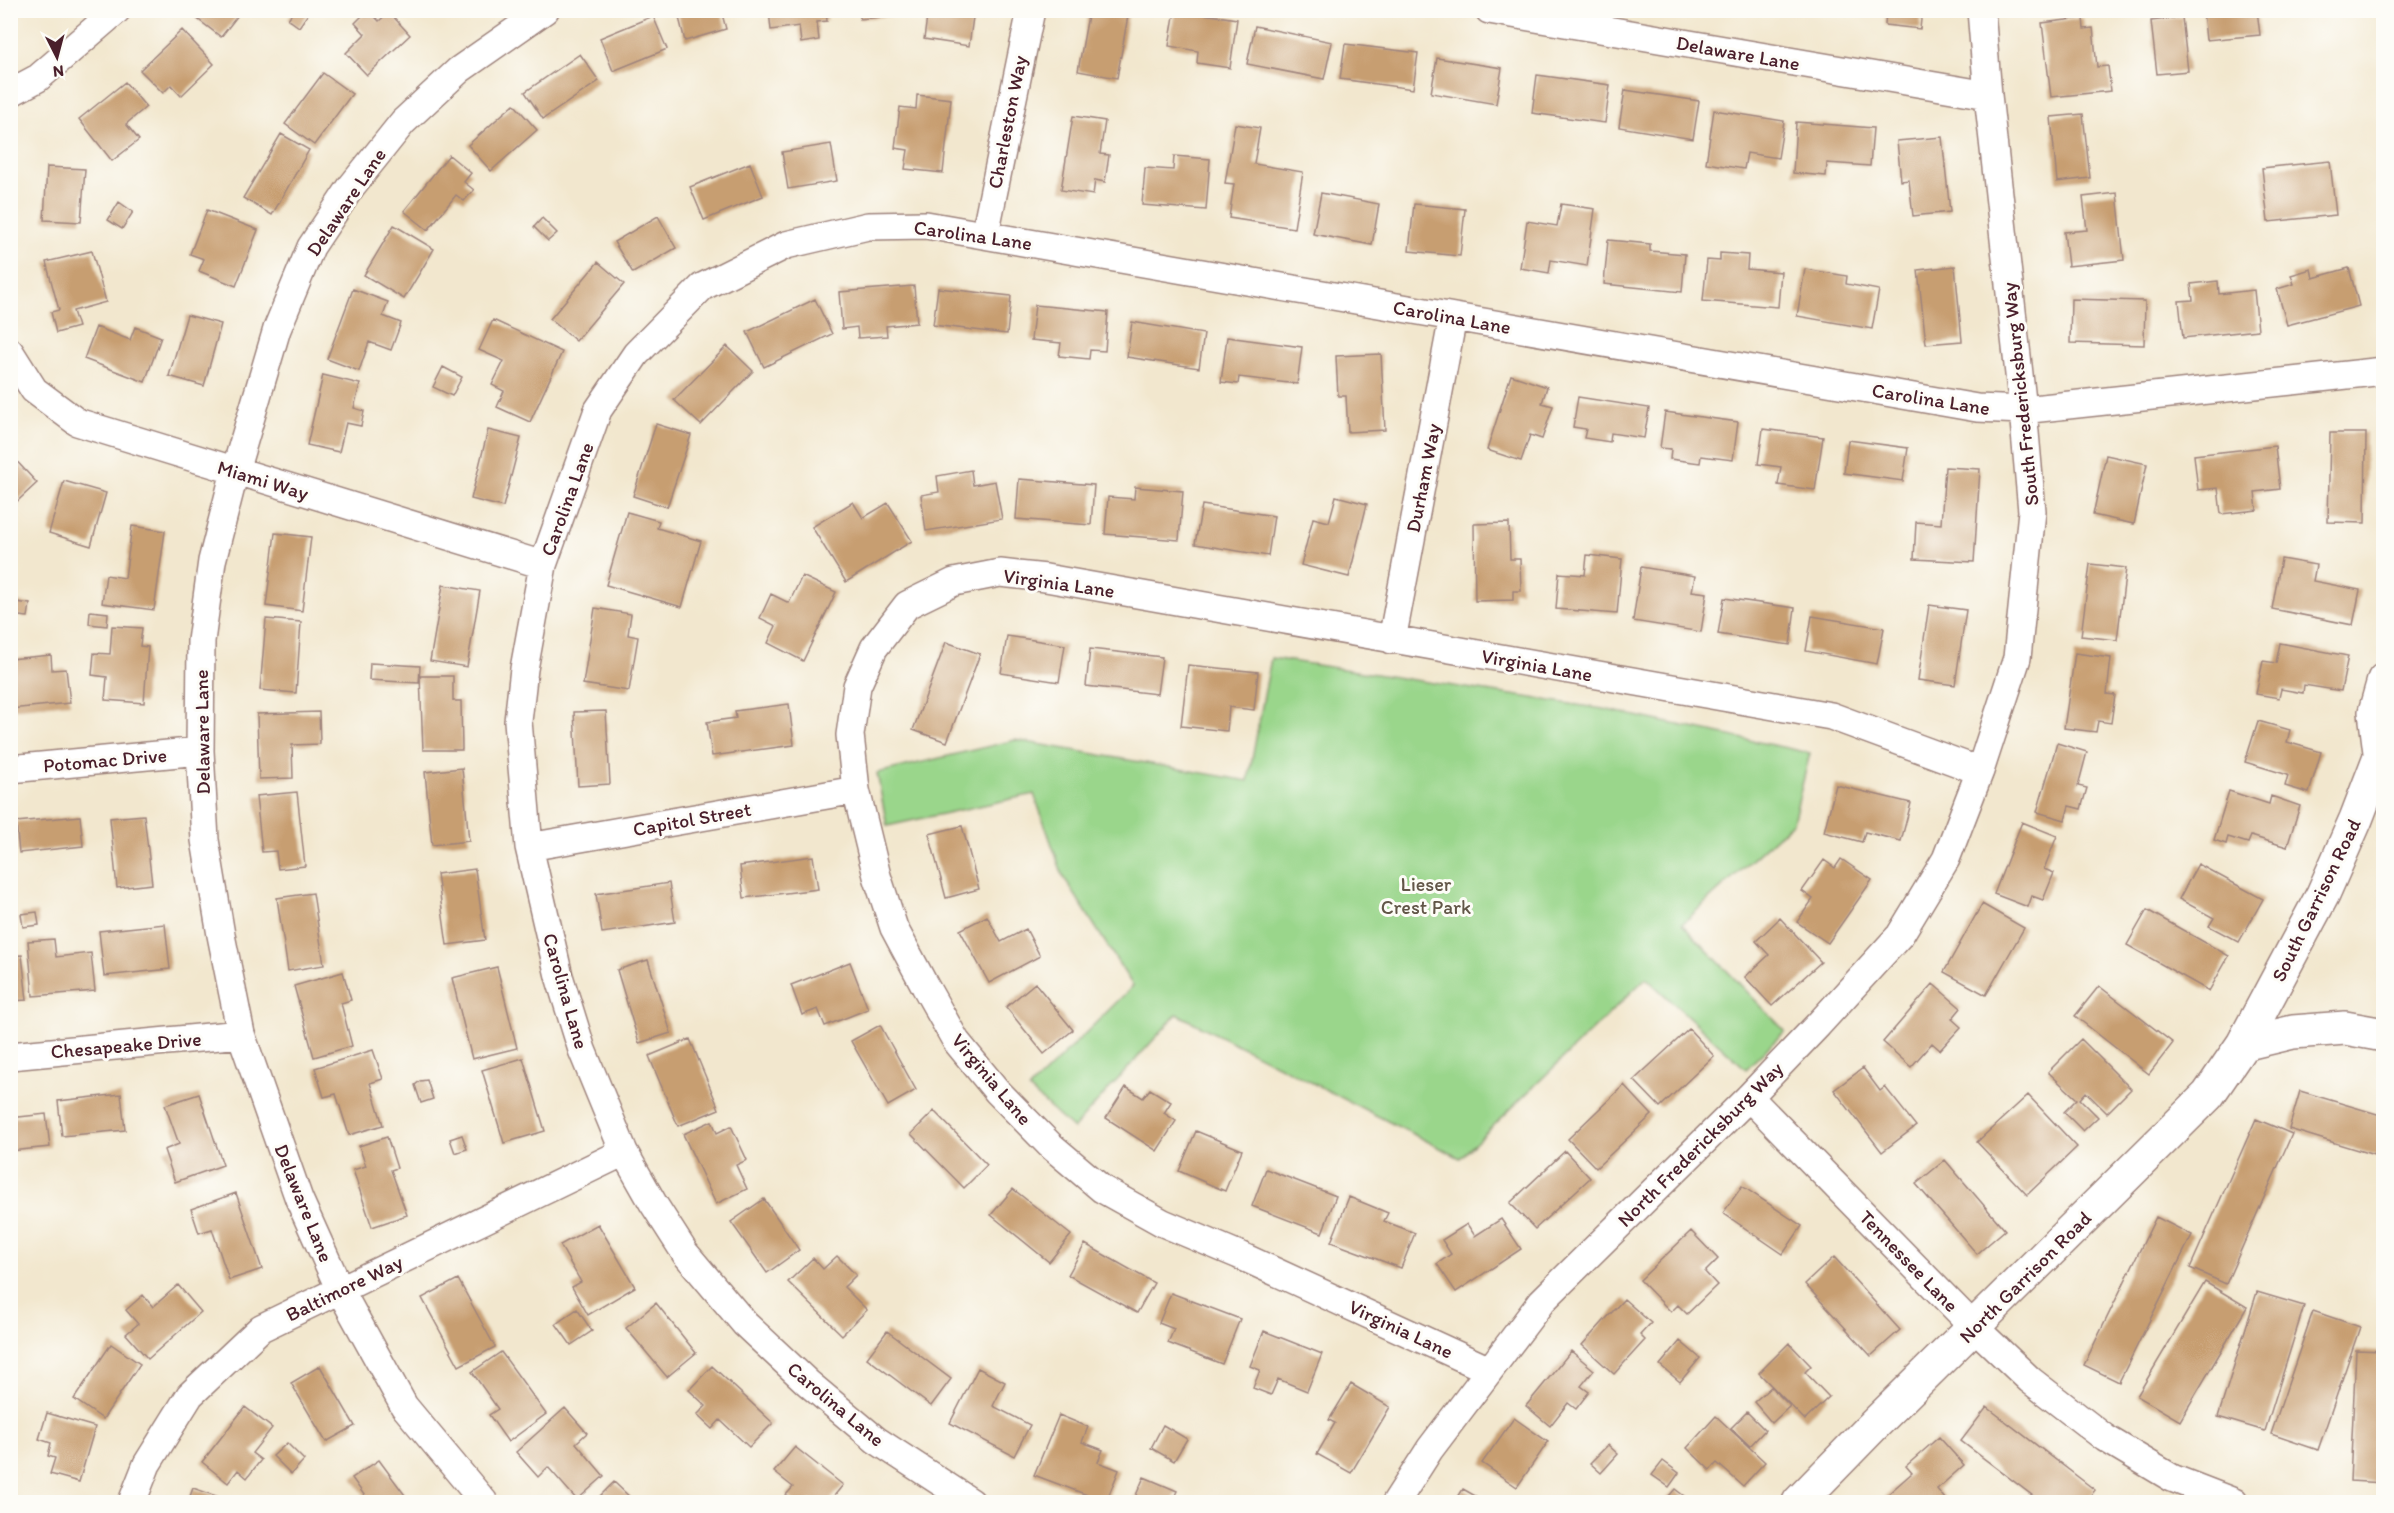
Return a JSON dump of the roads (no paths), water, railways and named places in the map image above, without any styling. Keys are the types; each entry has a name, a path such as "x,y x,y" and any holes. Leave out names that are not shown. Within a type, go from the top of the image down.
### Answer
{"street":[{"path":"10,93 38,78 117,10"},
{"name":"Delaware Lane","path":"484,1503 404,1406 339,1290 299,1199 241,1034 205,840 200,751 201,641 212,561 235,471 277,329 311,247 351,187 403,122 459,70 545,10"},
{"name":"Charleston Way","path":"985,234 1020,54 1031,10"},
{"name":"Delaware Lane","path":"1489,10 1988,95"},
{"name":"South Fredericksburg Way","path":"1980,771 2017,658 2032,512 2024,411 1988,95 1981,10"},
{"name":"Carolina Lane","path":"971,1503 876,1440 808,1383 745,1324 685,1253 624,1152 582,1050 559,976 529,847 518,721 524,669 543,565 598,410 636,354 702,287 786,245 868,226 926,225 1977,408 2024,411 2384,370"},
{"name":"Durham Way","path":"1392,640 1453,317"},
{"name":"Miami Way","path":"10,352 34,390 77,422 543,565"},
{"name":"Virginia Lane","path":"1489,1370 1239,1255 1162,1223 1102,1189 1050,1145 997,1091 956,1041 894,928 877,876 856,790 850,735 857,686 874,648 907,605 954,582 1000,573 1046,578 1832,716 1980,771"},
{"name":"South Garrison Road","path":"2243,1044 2323,894 2356,819 2382,749 2376,712 2384,680"},
{"name":"Potomac Drive","path":"10,769 200,751"},
{"name":"North Fredericksburg Way","path":"1396,1503 1430,1449 1542,1301 1749,1097 1900,935 1946,859 1980,771"},
{"name":"Capitol Street","path":"529,847 856,790"},
{"path":"2243,1044 2292,1032 2345,1028 2384,1035"},
{"name":"Chesapeake Drive","path":"10,1056 241,1034"},
{"name":"North Garrison Road","path":"1799,1503 1873,1426 2208,1095 2243,1044"},
{"name":"Tennessee Lane","path":"1749,1097 1974,1327 2030,1380 2105,1438 2172,1478 2234,1503"},
{"name":"Baltimore Way","path":"132,1503 147,1464 190,1395 261,1328 624,1152"}],"park label":[{"name":"Lieser Crest Park","path":"1426,896"}]}
